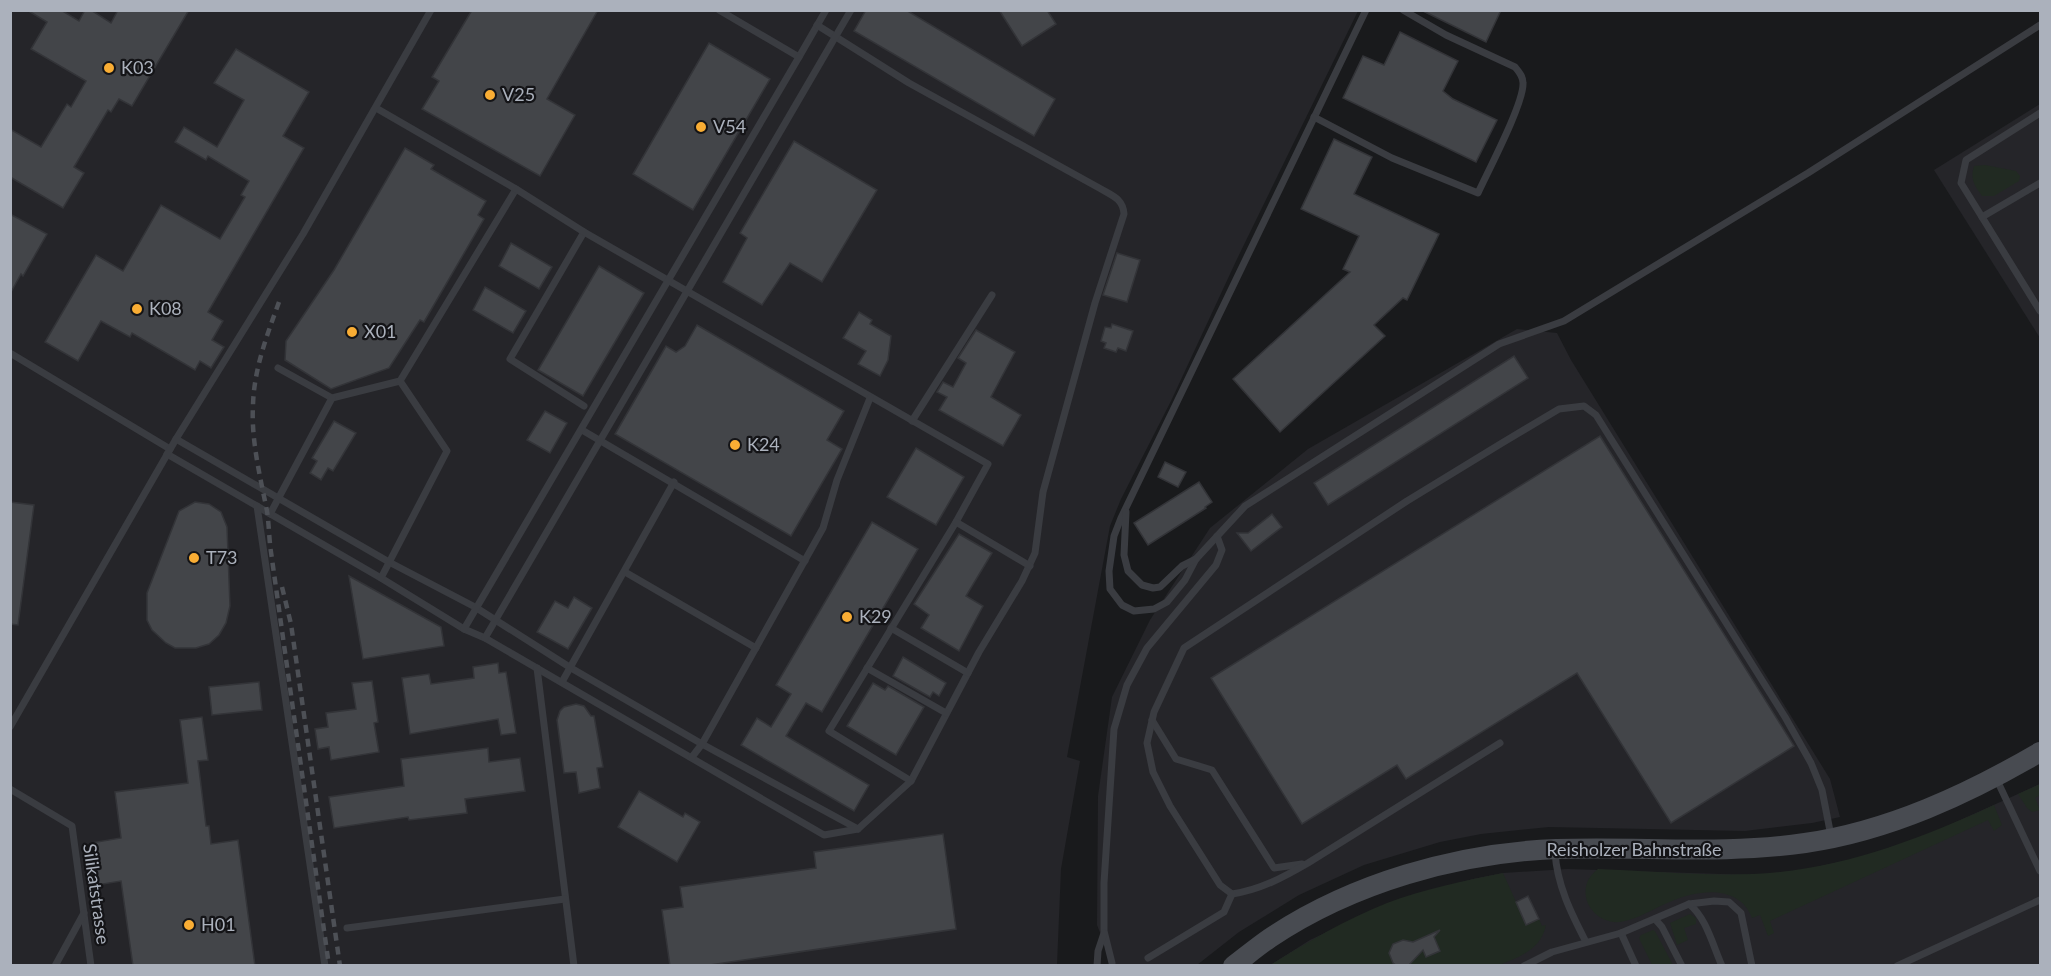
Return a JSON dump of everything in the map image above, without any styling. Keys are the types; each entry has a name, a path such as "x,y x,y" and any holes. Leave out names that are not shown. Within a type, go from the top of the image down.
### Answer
{"main road":[{"name":"Reisholzer Bahnstraße","path":"1233,966 1270,938 1299,921 1375,885 1439,866 1518,852 1555,849 1765,849 1831,838 1875,827 1926,810 1996,778 2040,752"}],"lane":[{"path":"10,728 176,439 303,234 431,10"},
{"path":"720,10 799,57"},
{"path":"464,628 826,10"},
{"path":"485,638 851,10"},
{"path":"1366,10 1114,536 1109,571 1110,589 1122,605 1134,611 1154,609 1167,602 1185,580 1196,559 1245,506 1499,344 1564,321 1808,173 2040,26"},
{"path":"1314,117 1392,158 1478,193 1515,113 1524,84 1522,75 1515,67 1412,18 1403,10"},
{"path":"10,353 256,506 824,835 858,829 911,781 968,673 1030,566 1035,553 1043,492 1095,303 1124,214 1124,206 1121,201 1101,189 909,83 817,25"},
{"path":"375,108 870,398 988,464 956,522 829,731 911,781"},
{"path":"2040,112 1966,160 1961,183 2040,311"},
{"path":"1982,217 2040,183"},
{"path":"278,368 332,398 400,381 516,189"},
{"path":"584,231 510,359 584,406"},
{"path":"912,421 992,295"},
{"path":"381,578 447,451 400,381"},
{"path":"270,514 332,398"},
{"path":"692,758 823,528 837,480 870,398"},
{"path":"1500,743 1308,863 1277,880 1247,892 1232,894 1220,885 1170,806 1153,772 1148,742 1154,712 1184,648 1407,501 1559,409 1584,406 1596,415 1785,717 1806,754 1822,790 1831,838"},
{"path":"582,430 805,561"},
{"path":"176,439 389,562 475,607 571,668 702,744 858,829"},
{"path":"562,682 674,482"},
{"path":"256,506 325,966"},
{"path":"1126,509 1124,555 1128,571 1142,585 1160,587 1182,566 1196,559"},
{"path":"956,522 1030,566"},
{"path":"1112,963 1104,931 1104,883 1114,741 1121,707 1127,685 1147,648 1216,565 1222,550 1217,536"},
{"path":"625,572 756,648"},
{"path":"891,628 968,673"},
{"path":"537,668 574,966"},
{"path":"867,668 946,713"},
{"path":"1152,720 1176,759 1212,770 1274,868 1308,863"},
{"path":"1996,778 2040,872"},
{"name":"Silikatstrasse","path":"10,789 72,826 91,966"},
{"path":"1555,849 1558,877 1571,914 1586,942"},
{"path":"1148,958 1224,912 1232,894"},
{"path":"347,928 565,899"},
{"path":"1898,966 2040,900"},
{"path":"1524,966 1552,952 1621,933 1689,904 1722,901 1734,906 1741,913 1752,966"},
{"path":"1689,904 1700,916 1722,966"},
{"path":"56,966 84,913"},
{"path":"1655,919 1662,927 1682,966"},
{"path":"1097,966 1098,951 1104,931"},
{"path":"1621,933 1636,966"}],"shaded area":[{"path":"10,11 1358,11 1237,259 1171,401 1121,499 1110,526 1067,757 1080,761 1061,869 1057,965 11,965"},
{"path":"2040,104 2040,338 1934,170"},
{"path":"1985,165 2016,171 2020,176 2019,181 1994,196 1982,196 1972,175 1974,166"},
{"path":"1517,329 1557,333 1571,360 1830,779 1840,817 1812,823 1745,831 1549,827 1481,834 1440,842 1364,865 1299,895 1239,932 1197,965 1113,965 1097,925 1098,796 1112,697 1150,620 1210,528 1308,449"},
{"path":"2040,784 2040,965 1269,966 1310,940 1388,903 1473,879 1503,873 1567,869 1752,875 1802,870 1858,858 1925,836"},
{"path":"2040,784 2040,795 2035,798 2040,810 2032,812 2018,794"},
{"path":"1994,805 2002,825 1994,831 1988,820 1770,921 1774,933 1768,936 1760,915 1752,918 1746,907 1729,895 1706,892 1694,894 1620,922 1612,922 1598,916 1586,898 1588,881 1598,869 1695,874 1753,874 1817,866 1847,860 1907,841"},
{"path":"1503,873 1526,924 1539,919 1542,926 1546,925 1540,941 1535,946 1500,965 1269,966 1326,932 1387,903 1430,889"},
{"path":"1690,914 1696,918 1696,924 1684,928 1688,940 1677,945 1670,923"},
{"path":"1653,930 1673,965 1652,965 1639,938"}],"building":[{"name":"K03","path":"27,10 61,10 79,21 85,10 91,10 111,23 118,10 189,10 132,106 119,99 111,112 108,110 74,167 84,173 63,208 10,177 10,129 41,147 67,104 71,107 86,81 31,49 47,22"},
{"name":"V25","path":"472,10 598,10 547,99 575,115 540,176 422,109 439,81 432,77"},
{"path":"866,10 906,10 1055,99 1034,136 854,31"},
{"path":"999,10 1047,10 1056,24 1022,46"},
{"path":"1421,10 1501,10 1486,42"},
{"path":"1400,32 1458,61 1443,91 1453,99 1497,120 1476,162 1343,98 1363,56 1384,65"},
{"name":"V54","path":"709,43 770,79 693,210 633,174"},
{"path":"236,49 309,92 283,136 304,148 208,312 223,321 212,340 224,347 211,368 200,361 195,370 132,333 130,337 101,321 78,361 45,342 96,255 123,271 161,205 220,239 245,197 241,195 249,181 208,156 206,160 175,142 184,127 217,147 244,100 214,83"},
{"path":"1334,139 1372,157 1354,194 1439,234 1407,300 1403,298 1374,325 1385,336 1280,432 1233,379 1350,272 1343,269 1359,236 1301,209"},
{"path":"794,141 877,190 822,282 790,263 762,305 723,282 747,238 740,233"},
{"path":"405,148 434,165 431,169 486,201 478,215 484,219 424,322 420,320 389,368 331,389 285,360 286,341 334,270"},
{"path":"10,214 47,234 10,294"},
{"path":"511,243 552,267 539,289 499,266"},
{"path":"1117,253 1140,260 1127,302 1103,295"},
{"path":"599,266 644,293 583,396 538,370"},
{"path":"485,287 526,311 513,333 473,310"},
{"path":"859,312 872,320 870,324 891,336 888,360 880,376 858,364 866,351 843,338"},
{"path":"1112,324 1133,331 1126,351 1118,348 1116,352 1104,348 1106,343 1101,341 1105,327 1111,328"},
{"name":"K24","path":"697,325 844,411 827,440 842,449 791,536 615,434 666,346 676,352 685,346"},
{"path":"976,330 1015,352 991,397 1021,415 1003,446 939,410 947,397 937,392 943,382 953,387 966,363 958,358"},
{"path":"1514,356 1528,378 1328,505 1314,483"},
{"path":"545,411 567,423 550,453 527,440"},
{"path":"334,421 356,433 333,471 328,468 321,480 310,473 317,461 312,458"},
{"path":"1600,436 1794,746 1671,823 1577,673 1406,779 1397,765 1302,824 1211,678"},
{"path":"916,448 964,477 936,525 887,497"},
{"path":"1165,462 1186,472 1178,487 1158,477"},
{"path":"1199,482 1212,502 1148,545 1134,523"},
{"path":"10,502 34,505 18,625 10,624"},
{"name":"T73","path":"195,502 209,504 221,512 227,527 230,606 226,623 219,635 209,644 196,648 175,648 152,630 147,620 147,593 179,511"},
{"path":"1272,514 1282,527 1251,551 1237,533 1248,533"},
{"name":"K29","path":"872,522 918,549 822,712 806,703 786,736 869,785 854,811 741,745 757,718 771,727 791,694 776,685"},
{"path":"959,534 992,553 966,596 983,606 959,651 921,628 929,615 914,604"},
{"path":"349,576 441,627 444,646 363,659"},
{"path":"574,597 592,608 568,649 537,632 555,601 568,608"},
{"path":"903,657 946,683 939,696 933,692 930,697 893,676"},
{"path":"498,663 499,673 506,672 516,733 501,735 498,719 410,734 402,678 429,674 431,684 474,678 473,667"},
{"path":"372,681 378,722 374,723 379,752 331,760 329,747 318,749 315,729 328,727 326,713 356,709 352,683"},
{"path":"259,682 262,710 212,715 209,687"},
{"path":"873,683 885,690 888,686 924,707 896,755 847,726"},
{"path":"576,704 584,706 591,716 594,716 603,767 597,768 600,788 579,793 576,772 564,773 557,720 564,707"},
{"name":"H01","path":"202,717 208,760 198,761 206,826 209,826 211,844 238,840 255,966 133,966 121,881 97,885 91,843 121,838 115,792 188,783 180,720"},
{"path":"488,748 489,762 520,758 525,791 465,799 467,813 409,820 408,817 334,828 329,797 404,786 401,759"},
{"path":"639,791 683,817 685,813 700,822 677,862 618,827"},
{"path":"943,834 956,929 703,966 670,966 662,910 683,907 680,887 816,868 814,852"},
{"path":"1528,896 1539,919 1526,925 1516,902"},
{"path":"1440,930 1434,937 1440,951 1426,957 1423,950 1408,966 1397,966 1393,963 1389,953 1393,944 1403,940 1413,942"}],"railway":[{"path":"279,302 256,378 253,431 267,511 329,966"},
{"path":"282,587 291,624 340,966"}],"place":[{"name":"K03","path":"109,68"},
{"name":"V25","path":"490,95"},
{"name":"V54","path":"701,127"},
{"name":"K08","path":"137,309"},
{"name":"X01","path":"352,332"},
{"name":"K24","path":"735,445"},
{"name":"T73","path":"194,558"},
{"name":"K29","path":"847,617"},
{"name":"H01","path":"189,925"}]}
